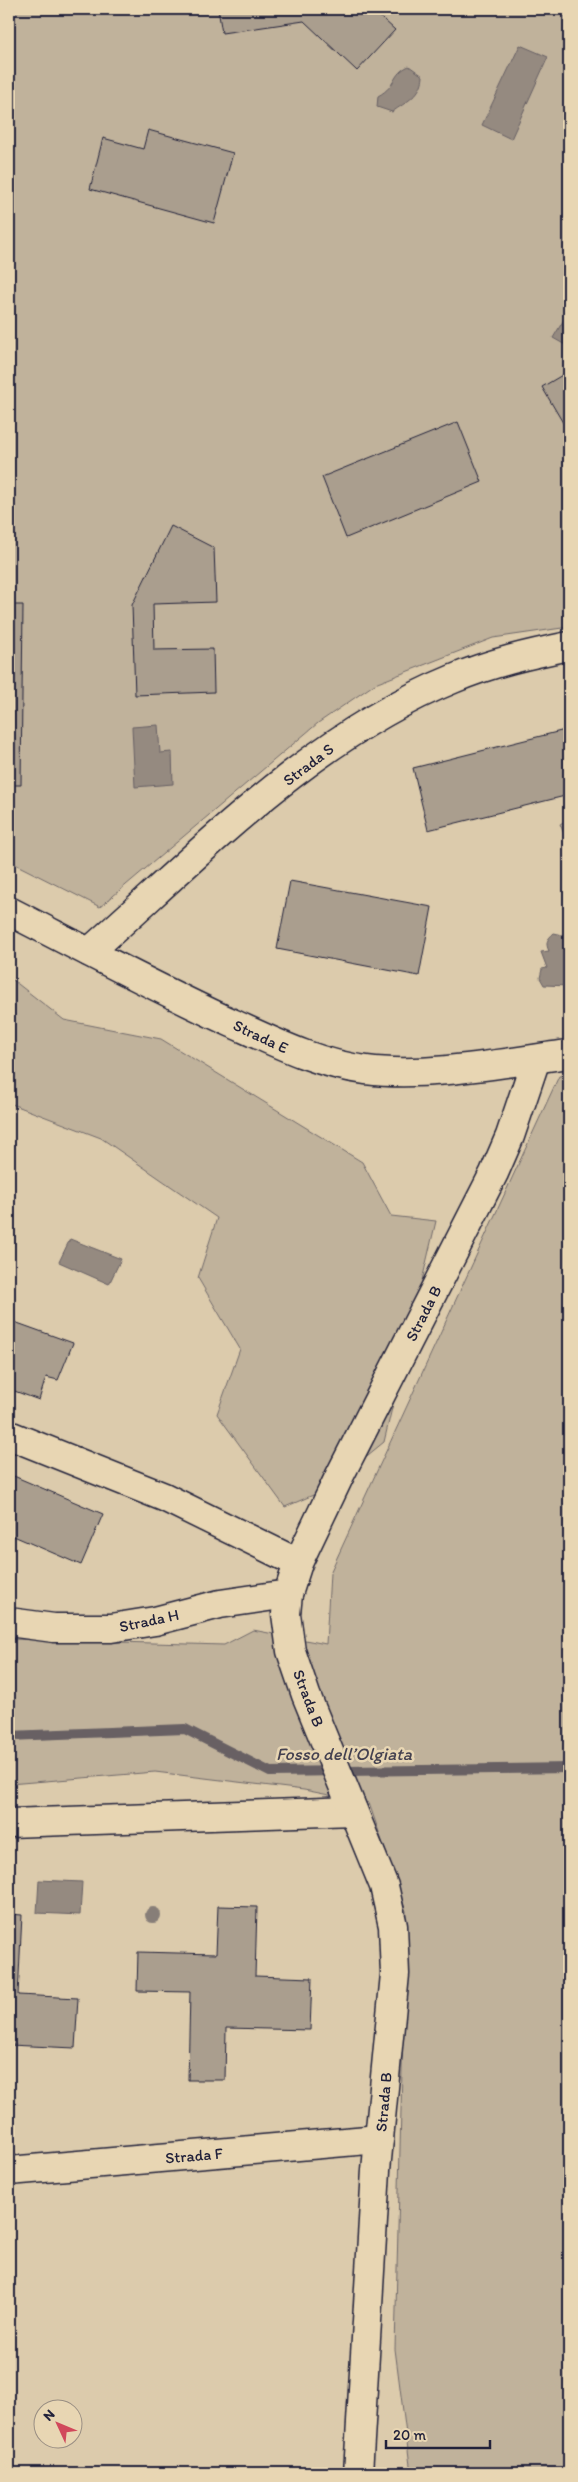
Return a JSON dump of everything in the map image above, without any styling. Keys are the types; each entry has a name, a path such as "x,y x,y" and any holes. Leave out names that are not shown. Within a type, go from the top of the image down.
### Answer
{"street":[{"name":"Strada S","path":"89,952 221,832 315,757 360,727 453,678 489,666 569,646"},
{"name":"Strada E","path":"9,911 202,1010 286,1048 342,1067 394,1072 446,1069 536,1058"},
{"path":"536,1058 569,1054"},
{"name":"Strada B","path":"358,2473 379,2139 395,1974 393,1926 384,1886 342,1785 291,1651 286,1614 288,1594 298,1563 340,1475 484,1195 510,1136 536,1058"},
{"path":"9,1435 164,1497 298,1563"},
{"name":"Strada H","path":"9,1622 54,1628 111,1628 154,1621 220,1604 288,1594"},
{"path":"9,1822 353,1812"},
{"name":"Strada F","path":"9,2171 379,2139"}],"shaded area":[{"path":"9,9 569,9 569,627 493,638 375,684 318,723 100,907 9,861"},
{"path":"520,45 548,57 511,139 482,125"},
{"path":"409,66 423,76 420,88 408,101 392,112 377,107 378,96 389,88 403,69"},
{"path":"569,311 569,347 553,338"},
{"path":"158,725 160,753 172,752 173,784 135,787 132,727"},
{"path":"569,819 569,846 560,824"},
{"path":"554,933 563,935 566,944 569,945 569,986 544,985 540,978 542,969 547,968 541,952 549,951 547,941"},
{"path":"9,977 64,1020 161,1039 362,1162 391,1216 436,1221 384,1442 325,1490 285,1507 217,1414 240,1349 198,1278 217,1218 101,1138 9,1103"},
{"path":"569,1075 569,2473 411,2473 395,2349 406,1911 369,1803 304,1790 155,1772 9,1784 9,1639 224,1645 253,1630 326,1644 330,1573 559,1076"},
{"path":"70,1239 121,1259 109,1284 59,1262"},
{"path":"39,1880 82,1882 80,1915 37,1913"}],"building":[{"path":"218,9 372,9 395,30 357,71 304,21 222,33"},
{"path":"148,130 233,153 214,223 90,189 103,138 143,149"},
{"path":"569,371 569,433 542,387"},
{"path":"458,422 482,482 346,538 322,477"},
{"path":"171,526 214,548 216,602 153,604 154,650 213,649 214,692 135,695 132,605"},
{"path":"9,605 23,605 21,785 9,785"},
{"path":"569,729 569,795 428,830 413,768"},
{"path":"290,881 432,907 419,976 277,949"},
{"path":"9,1320 73,1343 58,1380 46,1377 39,1400 9,1389"},
{"path":"9,1474 103,1514 81,1565 9,1534"},
{"path":"218,1906 257,1907 255,1976 312,1978 310,2030 226,2028 225,2080 188,2080 190,1992 137,1991 138,1952 216,1954"},
{"path":"9,1914 22,1915 18,1995 78,1998 75,2048 9,2045"}],"waterway":[{"name":"Fosso dell’Olgiata","path":"9,1736 185,1729 270,1772 569,1768"},
{"path":"568,2473 569,2463"}]}
